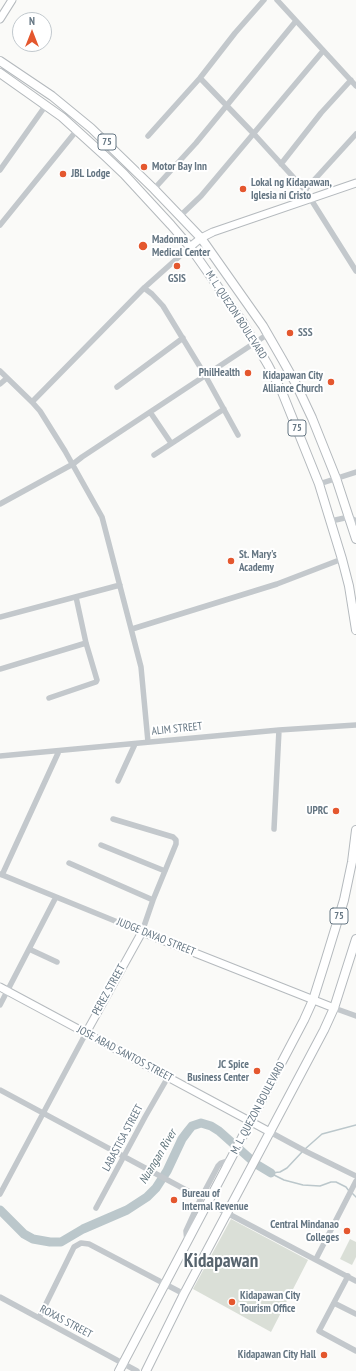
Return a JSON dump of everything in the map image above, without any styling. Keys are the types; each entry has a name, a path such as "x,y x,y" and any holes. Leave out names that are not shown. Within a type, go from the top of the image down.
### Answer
{"highway":[{"name":"M. L. QUEZON BOULEVARD","path":"0,61 69,109 114,149 201,238 268,334 296,384 312,418 353,519 356,540"},
{"name":"M. L. QUEZON BOULEVARD","path":"0,74 62,117 105,156 190,247 223,292 255,342 282,392 319,484 349,586 356,630"},
{"path":"62,117 69,109"},
{"name":"M. L. QUEZON BOULEVARD","path":"121,1367 188,1243 204,1200 231,1159 293,1043 313,1000 338,922 354,862 356,830"},
{"name":"M. L. QUEZON BOULEVARD","path":"146,1371 184,1294 313,1053 334,1008 356,939"}],"main road":[{"path":"0,19 12,0"},
{"path":"190,247 201,238 213,232 356,183"},
{"name":"JUDGE DAYAO STREET","path":"142,932 334,1008"},
{"name":"PEREZ STREET","path":"86,1033 142,932"},
{"name":"JOSE ABAD SANTOS STREET","path":"0,987 270,1132"}],"street":[{"path":"148,136 200,78 235,33 264,0"},
{"path":"277,0 356,86"},
{"path":"154,189 196,143 296,22"},
{"path":"180,216 201,196 323,51"},
{"path":"200,78 227,105 305,190 356,271"},
{"path":"281,164 321,113 351,80"},
{"path":"0,170 46,106"},
{"path":"0,225 77,130"},
{"path":"305,190 356,134"},
{"path":"32,402 144,288 190,247"},
{"path":"144,288 163,306 205,375 238,435"},
{"path":"0,504 73,464 268,334"},
{"path":"117,387 183,338"},
{"path":"0,371 40,411 73,464 102,517 142,667 148,742"},
{"path":"0,384 7,378"},
{"path":"154,455 224,408"},
{"path":"150,412 171,443"},
{"path":"319,484 356,472"},
{"path":"331,521 353,519"},
{"path":"132,629 277,584 342,559"},
{"path":"0,616 120,585"},
{"path":"49,698 96,682 97,680 86,643 76,597"},
{"path":"0,669 86,643"},
{"name":"ALIM STREET","path":"0,756 279,730 356,725"},
{"path":"274,828 279,730"},
{"path":"118,781 135,744"},
{"path":"1,874 59,751"},
{"name":"PEREZ STREET","path":"114,819 174,837 176,839 176,844 153,900 142,932"},
{"path":"101,845 165,872"},
{"path":"69,863 153,900"},
{"name":"JUDGE DAYAO STREET","path":"1,874 142,932"},
{"path":"0,1005 56,897"},
{"path":"29,949 57,962"},
{"path":"334,1008 356,1016"},
{"name":"PEREZ STREET","path":"0,1194 86,1033"},
{"name":"LABASTISA STREET","path":"96,1208 168,1077"},
{"path":"0,1090 356,1281"},
{"path":"270,1132 356,1176"},
{"path":"316,1259 352,1187 356,1182"},
{"path":"39,1318 74,1247 80,1243 89,1244 184,1294"},
{"path":"348,1276 319,1331 356,1351"},
{"name":"ROXAS STREET","path":"0,1297 39,1318 121,1367 137,1371"},
{"path":"334,1303 356,1314"}],"shaded area":[{"path":"231,1219 308,1260 271,1332 193,1289"},
{"path":"350,1239 356,1242 356,1257 352,1265 340,1259"}],"waterway":[{"name":"Nuangan River","path":"0,1210 24,1234 33,1239 61,1242 83,1229 127,1210 147,1197 156,1188 167,1171 182,1139 192,1126 201,1123 211,1126 219,1131 256,1164 271,1173"},
{"path":"305,1149 322,1134 356,1125"},
{"path":"271,1173 280,1172 287,1168 302,1152"},
{"name":"Nuangan River","path":"272,1174 284,1180 303,1185 320,1186 331,1182 336,1182 346,1187 349,1191"},
{"name":"Nuangan River","path":"352,1193 356,1197"}],"place":[{"name":"Motor Bay Inn","path":"144,167"},
{"name":"JBL Lodge","path":"63,174"},
{"name":"Lokal ng Kidapawan, Iglesia ni Cristo","path":"243,189"},
{"name":"Madonna Medical Center","path":"143,246"},
{"name":"GSIS","path":"177,266"},
{"name":"SSS","path":"290,333"},
{"name":"PhilHealth","path":"248,373"},
{"name":"Kidapawan City Alliance Church","path":"331,382"},
{"name":"St. Mary's Academy","path":"231,561"},
{"name":"UPRC","path":"336,811"},
{"name":"JC Spice Business Center","path":"257,1071"},
{"name":"Bureau of Internal Revenue","path":"174,1200"},
{"name":"Central Mindanao Colleges","path":"347,1231"},
{"name":"Kidapawan City Tourism Office","path":"232,1302"},
{"name":"Kidapawan City Hall","path":"324,1355"}],"district":[{"name":"Kidapawan","path":"221,1262"}]}
